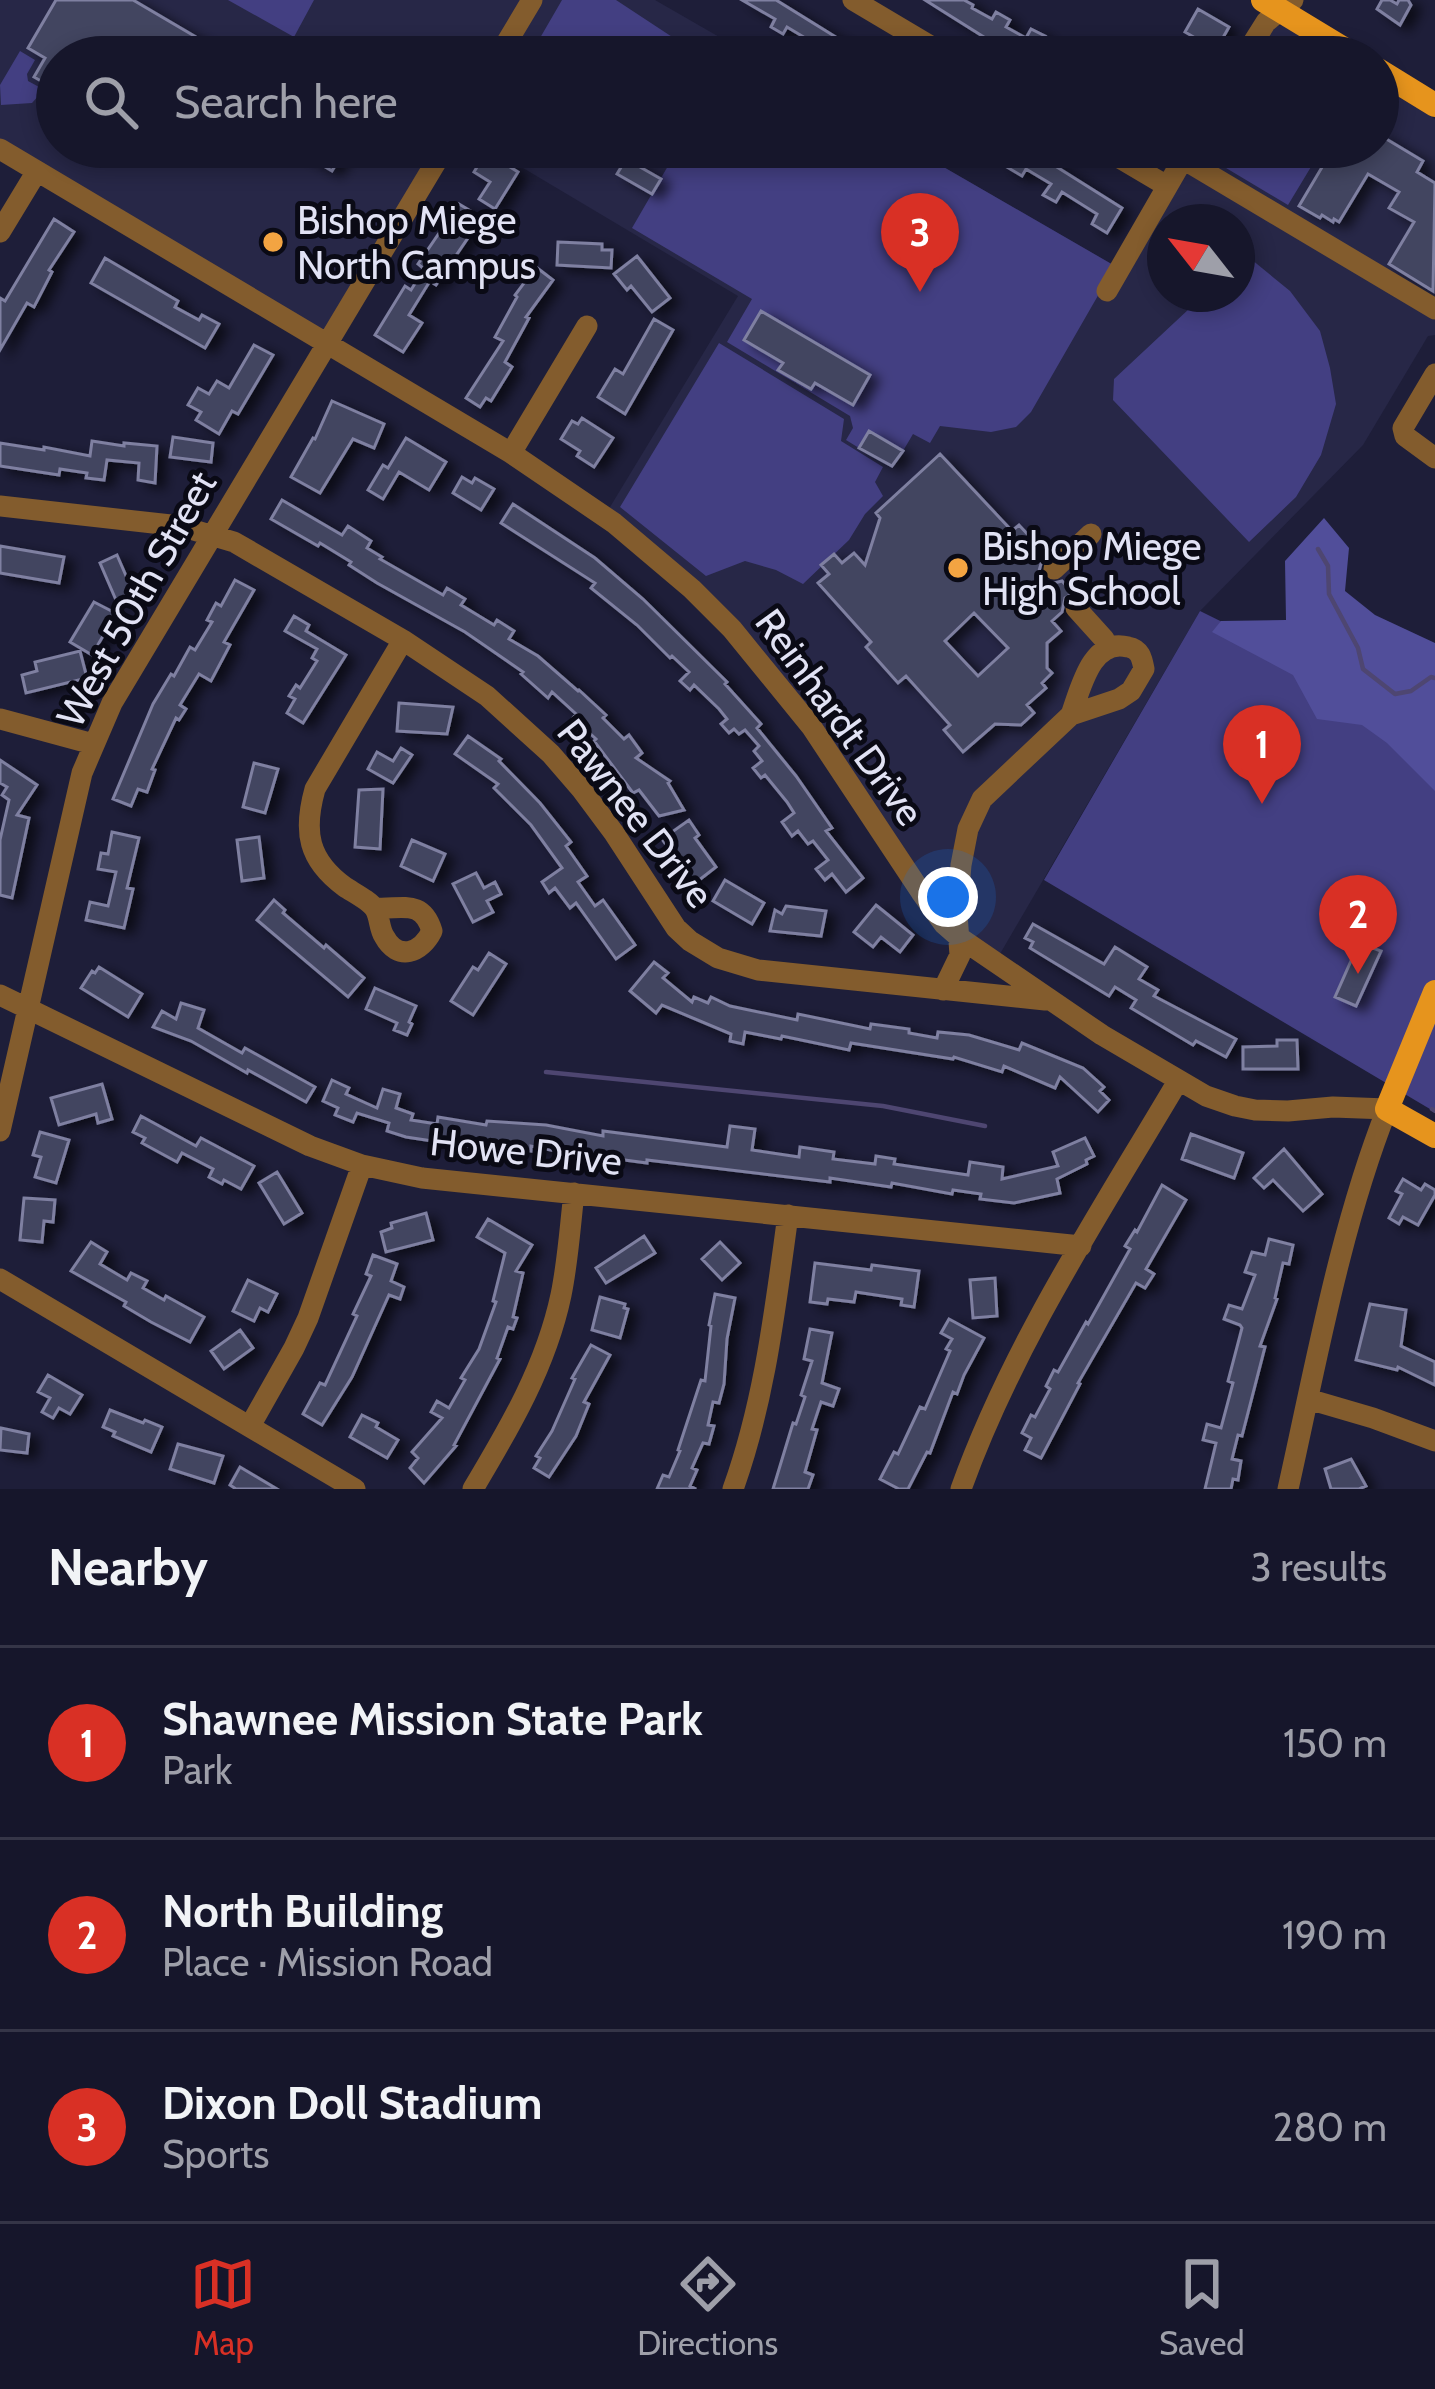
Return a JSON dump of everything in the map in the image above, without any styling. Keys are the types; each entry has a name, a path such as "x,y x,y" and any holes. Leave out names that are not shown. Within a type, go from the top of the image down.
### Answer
{"main road":[{"path":"1279,4 1326,36"},
{"path":"1399,83 1435,105"},
{"path":"1435,992 1387,1109 1435,1136"}],"street":[{"path":"511,36 532,0"},
{"path":"853,0 914,36"},
{"path":"1258,36 1279,4"},
{"name":"Reinhardt Drive","path":"0,149 511,453 614,523 732,629 812,726 921,892 960,938 1206,1096 1255,1109 1387,1109"},
{"name":"West 50th Street","path":"0,1131 82,773 93,744 119,690 432,168"},
{"path":"1137,168 1167,186"},
{"path":"1107,291 1178,168"},
{"path":"1211,168 1435,309"},
{"path":"0,232 37,171"},
{"path":"511,453 587,326"},
{"path":"1432,456 1405,436 1403,428 1435,374"},
{"name":"Pawnee Drive","path":"0,506 180,526 212,535 249,549 403,640 487,696 550,754 614,833 676,928 704,950 733,964 1050,1000"},
{"path":"1054,569 1091,534"},
{"path":"1076,608 1108,650"},
{"path":"375,908 339,883 321,863 308,833 308,814 315,789 403,640"},
{"path":"943,990 960,955 961,871 968,829 982,799 1071,716 1119,699 1140,681 1144,669 1136,650 1127,646 1097,656 1071,716"},
{"path":"0,719 93,744"},
{"path":"921,892 934,893 948,886 961,871"},
{"name":"Howe Drive","path":"0,995 310,1146 362,1165 422,1178 1082,1246"},
{"path":"961,1489 995,1403 1029,1336 1178,1081"},
{"path":"1288,1489 1366,1167 1387,1109"},
{"path":"250,1426 308,1318 362,1165"},
{"path":"473,1489 510,1427 546,1349 563,1286 574,1193"},
{"path":"733,1489 763,1389 788,1215"},
{"path":"0,1279 355,1489"},
{"path":"1308,1399 1435,1442"}],"shaded area":[{"name":"Bishop Miege North Campus","path":"0,0 525,0 504,36 36,36 36,164 0,143"},
{"path":"228,0 314,0 292,36"},
{"path":"537,0 655,0 718,36 516,36"},
{"path":"562,0 616,0 671,36 541,36"},
{"path":"1282,25 1302,36 1267,36"},
{"path":"20,51 35,60 27,74 36,85 32,103 1,105 0,85"},
{"name":"Bishop Miege High School","path":"1399,97 1435,119 1435,335 1428,336 1363,445 1200,611 997,959 961,935 803,710 607,512 738,296 523,168 945,168 1122,270 1147,230 1147,312 1255,312 1255,204 1163,204 1185,168 1399,168"},
{"name":"Bishop Miege North Campus","path":"42,168 424,168 324,336"},
{"path":"667,168 945,168 1115,266 1031,412 1016,427 991,432 940,426 930,443 913,434 903,451 859,448 846,440 853,428 850,416 727,342 752,299 632,228"},
{"path":"1226,168 1310,168 1288,205"},
{"path":"1255,262 1290,291 1320,331 1336,404 1321,455 1296,497 1249,542 1113,400 1114,379 1186,312 1255,312"},
{"path":"719,343 844,419 841,441 883,467 875,482 883,496 849,540 803,584 745,561 706,576 620,507"},
{"path":"1324,518 1349,548 1345,591 1375,615 1435,643 1435,791 1362,725 1317,719 1293,675 1212,632 1221,621 1286,620 1285,561"},
{"path":"1200,611 1435,727 1435,1112 1044,880"}],"building":[{"path":"56,0 133,0 194,36 36,36 36,53 28,48"},
{"path":"742,0 776,0 834,36 802,36 787,27 783,34 771,27 775,19"},
{"path":"925,0 964,0 992,19 996,12 1010,20 1006,27 1022,36 982,36"},
{"path":"1382,0 1397,4 1408,0 1411,5 1400,25 1377,9"},
{"path":"1198,9 1229,27 1224,36 1185,32"},
{"path":"1399,147 1423,161 1417,172 1435,183 1433,291 1389,264 1414,222 1389,208 1399,192 1368,174 1339,222 1299,206 1322,168 1399,168"},
{"path":"476,168 512,168 518,172 495,209 479,199 490,182 474,172"},
{"path":"621,168 642,168 661,179 652,194 617,174"},
{"path":"1008,168 1058,168 1122,208 1107,233 1092,224 1097,214 1062,192 1056,202 1043,195 1051,184 1026,169 1022,176"},
{"path":"459,204 474,213 467,225 474,229 436,285 430,281 409,315 422,323 403,352 375,335 405,286 411,290 424,269 418,264"},
{"path":"54,219 74,232 49,270 34,307 27,303 0,350 0,298 5,301"},
{"path":"558,242 602,244 602,250 612,250 611,268 557,265"},
{"path":"637,256 670,298 652,312 614,274"},
{"path":"105,258 178,301 175,307 219,324 205,348 91,283"},
{"path":"536,267 553,280 526,317 505,362 512,367 491,401 486,398 480,407 466,398 503,341 495,337 515,295"},
{"path":"761,311 870,375 853,405 815,383 811,389 778,370 783,363 744,340"},
{"path":"654,319 673,330 625,414 598,397 615,369 623,374"},
{"path":"254,345 273,355 238,414 232,411 219,434 196,420 201,412 188,405 198,388 209,394 217,381 229,388"},
{"path":"332,401 384,424 374,448 353,439 320,493 291,477"},
{"path":"582,418 613,438 594,467 561,439 572,421 578,424"},
{"path":"869,431 903,451 892,466 859,448"},
{"path":"173,437 213,443 211,462 170,457"},
{"path":"406,438 446,462 429,490 399,472 383,499 368,490"},
{"path":"92,441 157,446 155,483 138,480 139,463 107,460 104,480 60,469 59,475 0,466 0,443 90,456"},
{"name":"Bishop Miege High School","path":"940,454 1012,531 1019,525 1044,552 1039,556 1039,571 1044,580 1051,584 1062,581 1073,593 1052,621 1061,631 1047,643 1047,668 1052,673 1042,683 1046,688 1027,705 1034,713 1021,725 995,724 963,752 944,730 950,725 906,676 898,683 866,647 871,642 818,583 829,574 821,565 834,554 842,563 854,553 865,565 880,518 876,513","holes":["974,613 1008,648 978,676 945,641"]},
{"path":"462,477 472,483 475,478 494,489 481,510 453,493"},
{"path":"282,500 342,535 348,526 371,541 367,548 380,559 443,595 447,588 465,599 461,605 514,631 509,639 579,690 624,739 629,735 642,753 636,758 670,781 684,810 659,816 639,790 633,793 596,739 573,718 576,714 552,692 548,698 523,672 465,632 377,583 320,543 271,519"},
{"path":"513,504 595,558 727,682 761,724 757,728 796,776 832,828 826,831 863,878 846,892 832,874 825,880 816,869 828,860 798,831 792,836 782,822 794,813 765,775 761,778 753,768 762,761 754,751 759,746 745,730 729,733 721,724 727,719 719,709 694,685 690,690 680,681 689,672 591,588 595,583 501,523"},
{"path":"0,546 64,557 59,583 0,573"},
{"path":"117,555 133,592 116,600 100,563"},
{"path":"235,580 254,590 224,642 230,645 211,681 199,674 180,705 186,709 176,718 152,769 147,792 138,789 131,806 113,799 153,704 190,647 195,650 212,622 207,620 216,603 221,606"},
{"path":"94,602 123,617 114,633 107,629 92,655 70,642"},
{"path":"294,616 309,625 306,631 346,655 303,723 287,713 295,699 289,696 317,661 312,658 317,649 285,631"},
{"path":"80,651 87,678 26,693 22,675 37,671 35,662"},
{"path":"399,703 453,707 447,734 397,731"},
{"path":"468,736 501,759 571,842 566,846 587,876 578,882 595,906 603,900 635,945 616,959 576,903 570,908 555,888 549,893 542,882 562,868 531,825 494,788 498,784 455,754"},
{"path":"401,748 412,755 393,783 368,769 377,752 393,761"},
{"path":"0,760 37,785 17,815 29,818 12,898 0,895 0,840 9,800 2,795 7,787 0,783"},
{"path":"254,763 278,769 265,813 243,807"},
{"path":"383,789 380,849 355,847 359,790"},
{"path":"689,820 699,835 695,838 716,867 694,884 662,839"},
{"path":"112,832 139,838 127,888 133,889 124,928 86,920 90,902 108,906 116,872 98,869 101,853 108,854"},
{"path":"259,837 264,878 242,881 237,840"},
{"path":"412,840 445,854 433,881 401,866"},
{"path":"476,873 484,888 495,882 501,894 487,901 493,912 473,922 453,884"},
{"path":"725,880 764,903 752,924 713,901"},
{"path":"274,900 283,913 364,978 348,997 257,920"},
{"path":"876,905 913,935 900,952 881,937 873,947 854,932"},
{"path":"786,906 826,911 821,936 770,931 775,910 782,914"},
{"path":"1033,924 1104,964 1115,947 1147,967 1139,979 1158,990 1154,996 1236,1039 1226,1057 1196,1041 1193,1045 1131,1008 1136,1000 1115,987 1109,996 1030,948 1033,942 1025,938"},
{"path":"1359,943 1381,951 1356,1006 1335,997"},
{"path":"489,953 506,964 473,1015 451,1001 473,967 478,970"},
{"path":"654,962 668,973 663,978 692,1002 694,997 708,1003 711,997 730,1006 797,1020 798,1014 870,1029 871,1024 909,1029 909,1033 937,1038 938,1032 969,1035 1019,1050 1022,1043 1083,1068 1104,1087 1100,1091 1109,1100 1098,1112 1060,1077 1055,1088 1004,1066 1002,1072 954,1057 851,1043 849,1050 745,1032 743,1044 730,1041 731,1034 662,1005 656,1013 630,991"},
{"path":"99,967 142,994 128,1017 81,988"},
{"path":"375,988 416,1006 407,1035 394,1030 397,1023 366,1009"},
{"path":"181,1003 204,1010 198,1028 315,1087 306,1102 191,1041 153,1027 162,1011 176,1019"},
{"path":"1277,1040 1297,1040 1298,1069 1243,1069 1243,1047 1277,1046"},
{"path":"332,1080 349,1088 346,1094 377,1108 383,1089 400,1094 396,1108 413,1114 411,1120 437,1124 438,1117 486,1125 487,1121 546,1125 603,1136 603,1131 727,1147 730,1126 755,1129 752,1150 799,1157 800,1147 834,1152 833,1159 875,1164 876,1156 895,1159 894,1164 968,1175 970,1162 1003,1167 1002,1179 1058,1166 1053,1152 1085,1138 1094,1156 1057,1179 1060,1193 1014,1203 892,1183 891,1187 830,1178 830,1182 586,1157 531,1146 531,1151 472,1147 406,1137 387,1131 389,1123 357,1113 353,1122 335,1115 338,1108 323,1101"},
{"path":"102,1084 112,1119 98,1123 96,1114 59,1125 51,1098"},
{"path":"141,1116 196,1146 201,1138 254,1166 241,1189 209,1177 213,1169 182,1153 177,1162 142,1143 145,1138 133,1132"},
{"path":"40,1132 69,1140 56,1183 35,1177 41,1157 33,1155"},
{"path":"1191,1134 1243,1153 1234,1178 1182,1159"},
{"path":"1284,1149 1322,1194 1303,1211 1273,1180 1264,1188 1254,1178"},
{"path":"277,1172 302,1213 284,1224 259,1183"},
{"path":"1403,1179 1421,1190 1425,1184 1435,1190 1418,1225 1403,1217 1399,1224 1389,1218 1402,1194 1396,1191"},
{"path":"1162,1185 1186,1200 1146,1269 1154,1274 1145,1288 1136,1283 1041,1458 1025,1450 1031,1438 1022,1433 1050,1389 1046,1386 1054,1370 1058,1372 1088,1324 1130,1249 1125,1246"},
{"path":"24,1198 55,1200 53,1222 44,1221 42,1242 20,1240"},
{"path":"426,1213 433,1240 386,1252 381,1232 392,1228 391,1223"},
{"path":"488,1219 532,1245 516,1271 523,1273 513,1317 517,1318 513,1329 508,1327 500,1359 456,1446 424,1483 410,1468 418,1458 412,1452 442,1418 431,1412 437,1401 449,1408 465,1380 461,1378 479,1349 496,1302 505,1253 477,1237"},
{"path":"644,1236 655,1253 606,1283 596,1268"},
{"path":"1269,1239 1293,1245 1289,1264 1283,1263 1242,1436 1238,1435 1232,1459 1241,1461 1238,1480 1233,1479 1231,1489 1205,1489 1216,1443 1203,1440 1207,1424 1221,1428 1242,1328 1224,1319 1229,1305 1242,1309 1255,1275 1245,1272 1252,1252 1265,1255"},
{"path":"91,1242 107,1252 100,1264 127,1280 131,1273 147,1281 143,1288 204,1317 190,1342 71,1271"},
{"path":"720,1242 740,1263 722,1280 702,1259"},
{"path":"373,1255 397,1264 391,1281 404,1287 400,1299 389,1295 352,1377 322,1425 303,1414 320,1383 325,1385 357,1316 353,1314 371,1276 366,1274"},
{"path":"815,1263 919,1271 914,1307 901,1305 902,1299 856,1292 854,1302 810,1302"},
{"path":"995,1278 997,1316 973,1318 970,1280"},
{"path":"248,1280 277,1294 268,1312 260,1308 254,1321 233,1311"},
{"path":"715,1294 735,1298 724,1384 719,1403 713,1402 708,1425 714,1426 709,1444 703,1443 692,1468 697,1470 690,1486 696,1489 657,1489 663,1475 669,1477 701,1380 705,1381"},
{"path":"600,1297 628,1309 620,1338 592,1330"},
{"path":"1370,1304 1406,1310 1401,1346 1435,1362 1435,1385 1398,1367 1356,1360"},
{"path":"949,1319 984,1338 957,1394 953,1392 930,1453 908,1489 899,1489 880,1479 920,1407 925,1409 950,1351 946,1349 952,1339 941,1333"},
{"path":"810,1329 832,1333 822,1383 839,1389 833,1406 821,1402 812,1429 817,1430 805,1472 813,1475 808,1489 773,1489 805,1397 801,1395 812,1361 804,1359"},
{"path":"240,1330 253,1348 224,1369 211,1351"},
{"path":"591,1345 610,1355 584,1402 589,1404 576,1436 549,1477 534,1468 540,1458 536,1456"},
{"path":"48,1375 82,1395 70,1414 59,1408 53,1418 42,1412 50,1398 38,1392"},
{"path":"110,1410 162,1427 151,1452 103,1427"},
{"path":"362,1415 398,1440 387,1458 350,1437"},
{"path":"1,1428 29,1434 27,1453 0,1450"},
{"path":"178,1444 223,1456 214,1483 170,1469"},
{"path":"1351,1459 1366,1486 1331,1489 1325,1469"},
{"path":"240,1467 277,1489 236,1489 230,1485"}],"waterway":[{"path":"1318,549 1328,566 1329,594 1358,648 1363,669 1395,694 1435,678"},
{"path":"546,1072 883,1106 985,1126"}],"place":[{"name":"Bishop Miege North Campus","path":"273,242"},
{"name":"Dixon Doll Stadium","path":"920,292"},
{"name":"Bishop Miege High School","path":"958,568"},
{"name":"Shawnee Mission State Park","path":"1262,804"},
{"name":"North Building","path":"1358,974"}]}
